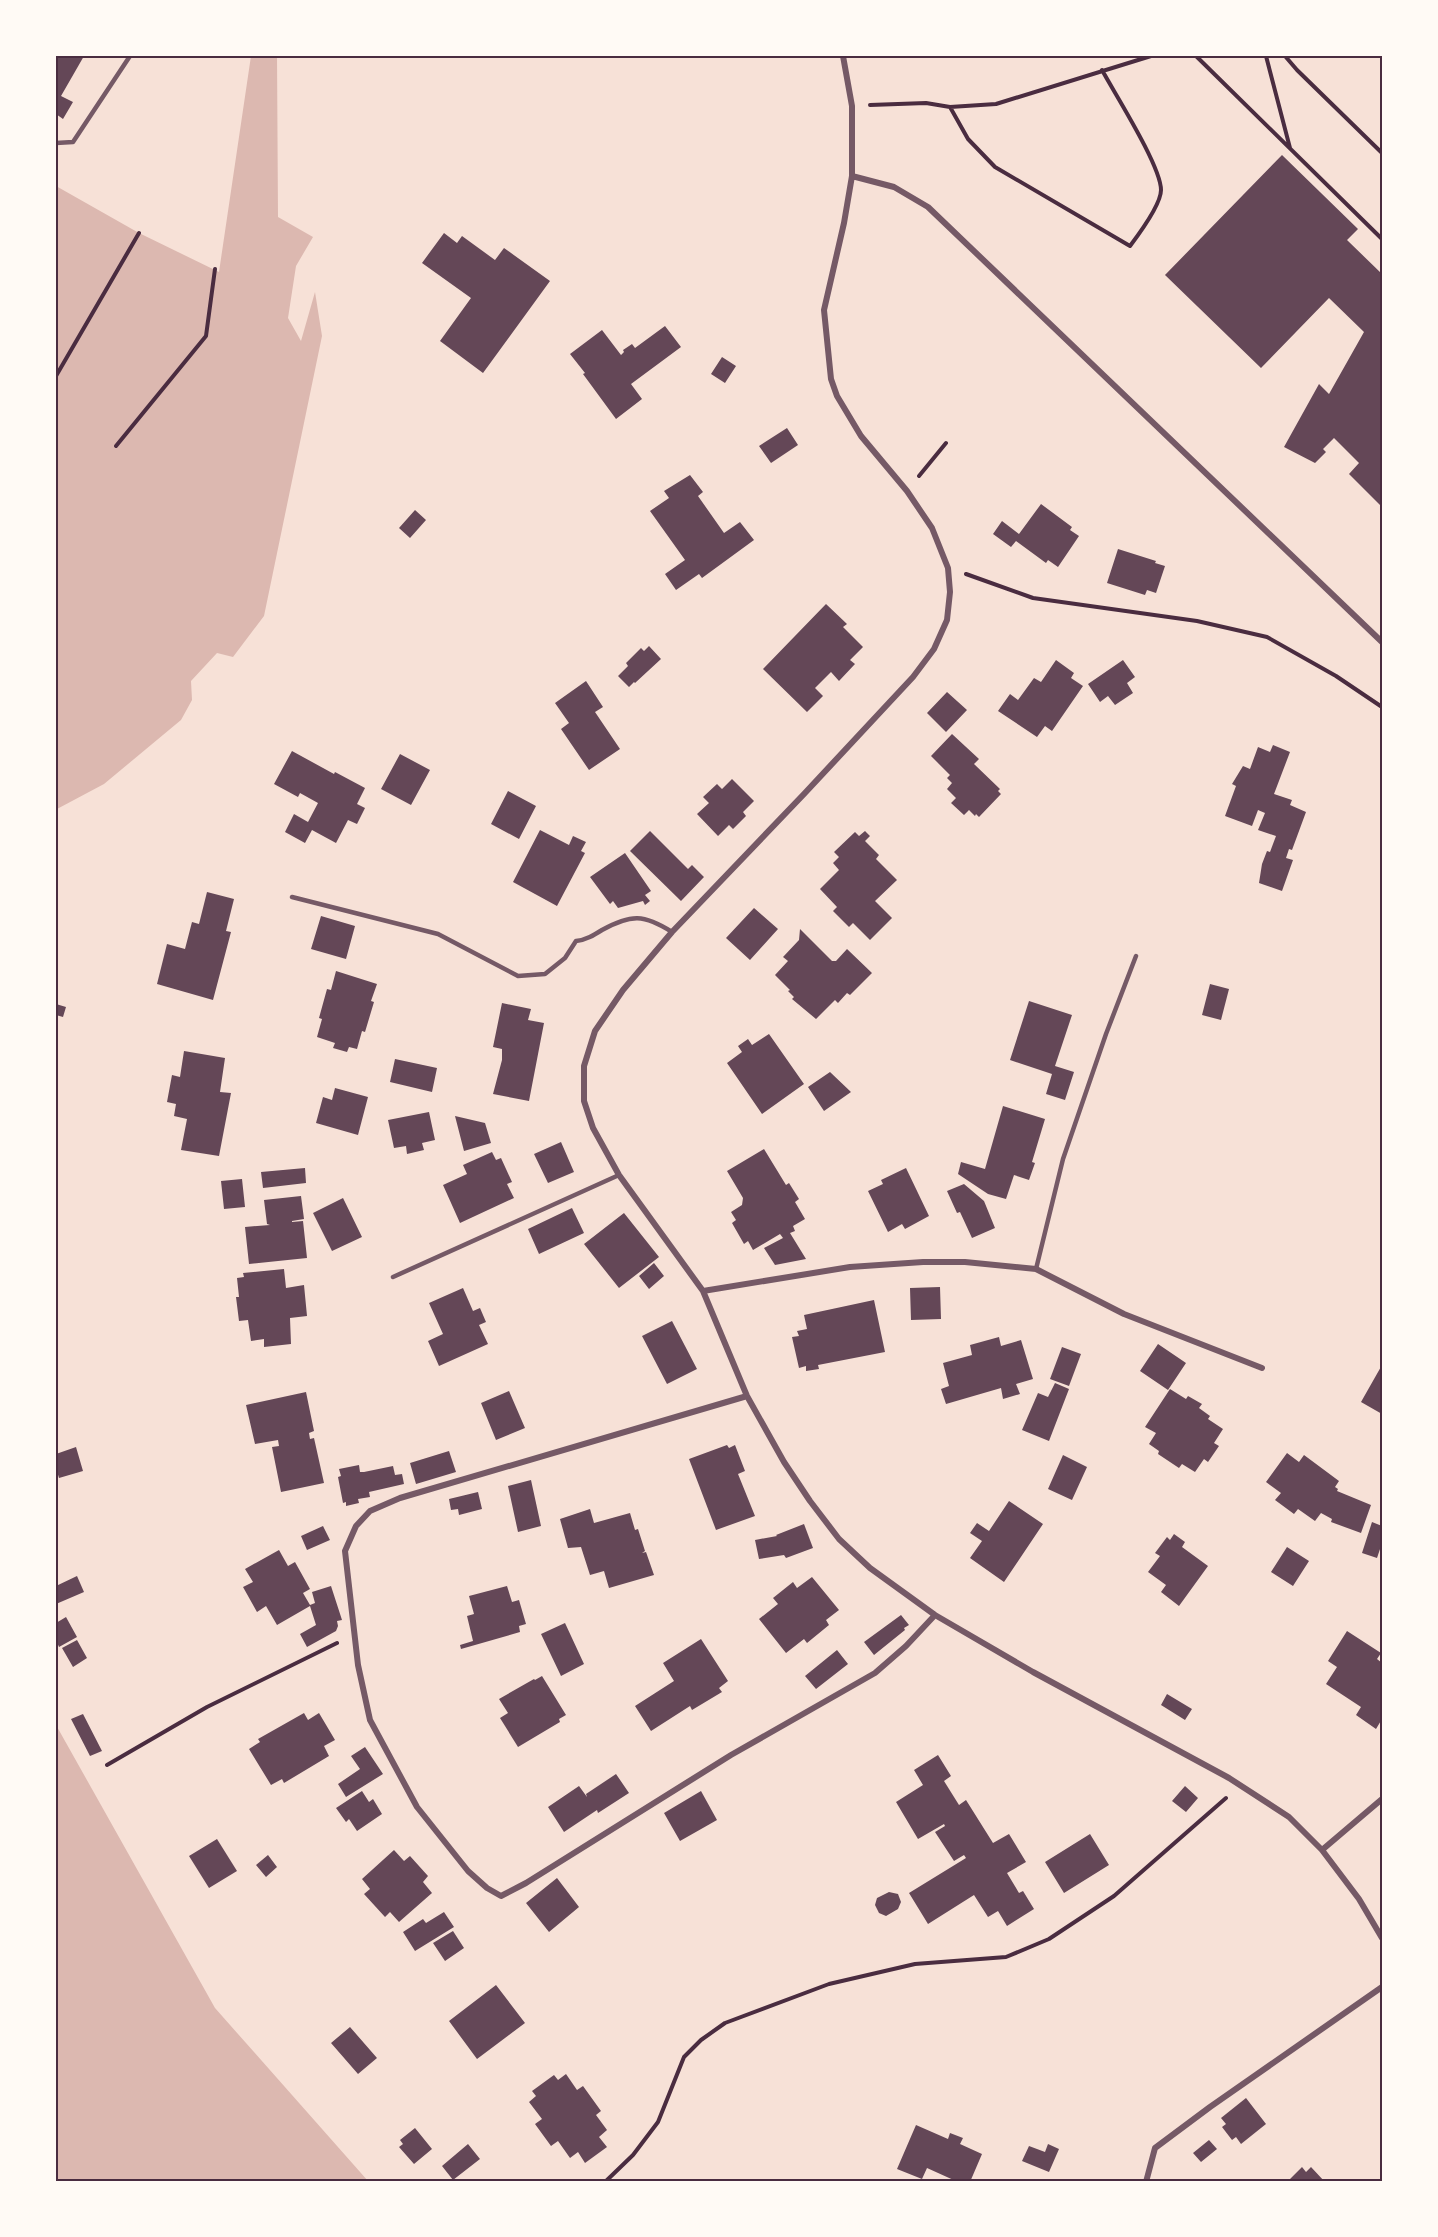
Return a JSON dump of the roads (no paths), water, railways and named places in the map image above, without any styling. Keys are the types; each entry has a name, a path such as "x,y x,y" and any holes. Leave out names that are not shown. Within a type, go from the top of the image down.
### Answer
{"street":[{"path":"843,56 852,106 852,176 824,310 831,379 837,396 861,436 907,491 932,528 948,568 950,592 947,620 934,649 912,677 672,932 623,990 595,1031 584,1066 584,1101 593,1128 619,1175 703,1291 747,1396 784,1462 839,1539 870,1568 935,1615 1240,1785 1289,1817 1322,1850 1359,1899 1383,1938"},
{"path":"852,176 894,187 928,207 1383,642"},
{"path":"703,1291 850,1267 923,1262 965,1262 1036,1269 1124,1314 1262,1368"},
{"path":"747,1396 400,1498 370,1511 356,1526 345,1551 358,1665 370,1719 417,1807 468,1871 487,1888 501,1896 731,1755 875,1673 906,1646 935,1615"},
{"path":"1322,1850 1383,1799"},
{"path":"1146,2181 1155,2148 1383,1987"}],"lane":[{"path":"56,144 73,142 130,56"},
{"path":"292,897 438,934 519,976 545,974 566,958 576,941 585,940 619,921 645,918 654,920 672,932"},
{"path":"1036,1269 1063,1159 1106,1034 1136,956"},
{"path":"393,1277 619,1175"}]}
